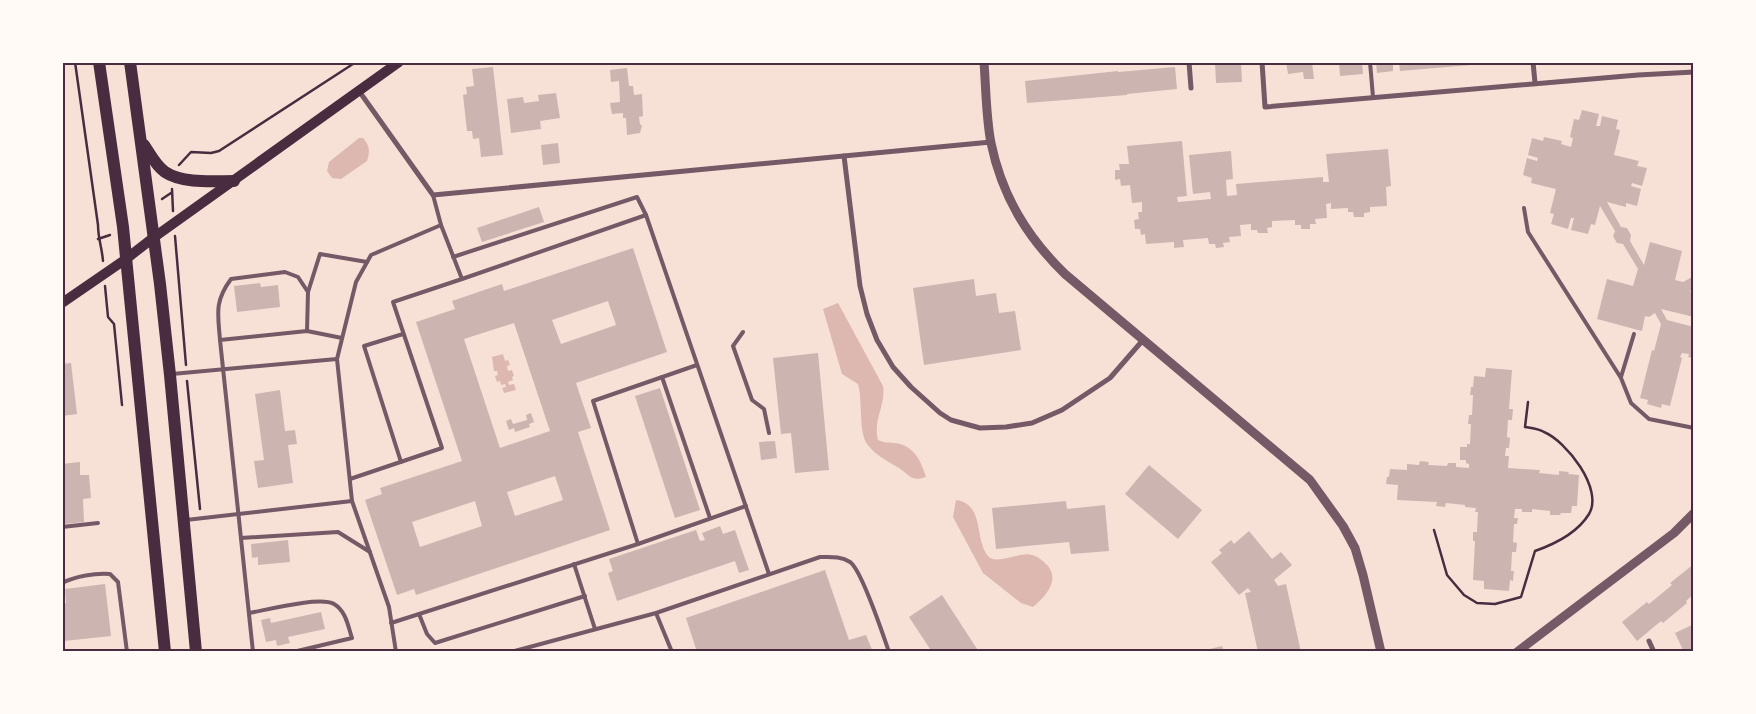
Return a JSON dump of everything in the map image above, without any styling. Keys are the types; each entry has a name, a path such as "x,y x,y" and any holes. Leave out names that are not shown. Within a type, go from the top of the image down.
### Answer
{"main road":[{"path":"99,62 126,260 165,652"},
{"path":"130,62 160,284 196,652"},
{"path":"62,303 126,260 153,238 399,62"},
{"path":"141,141 155,163 166,173 194,181 234,181"}],"street":[{"path":"984,62 991,142 997,166 1017,214 1044,254 1065,274 1310,480 1343,526 1355,548 1381,652"},
{"path":"1189,62 1191,88"},
{"path":"1262,62 1265,107 1638,75 1694,72"},
{"path":"1533,62 1535,84"},
{"path":"359,91 433,195 991,142"},
{"path":"844,156 860,286 867,314 877,340 893,367 911,387 940,413 951,420 980,428 1032,423 1062,410 1110,378 1143,340"},
{"path":"1517,652 1674,532 1694,513"},
{"path":"1649,642 1654,652"}],"lane":[{"path":"1370,62 1373,97"},
{"path":"433,195 462,279"},
{"path":"453,257 637,197 646,214 769,574"},
{"path":"1524,208 1528,232 1621,378 1631,403 1649,418 1694,428"},
{"path":"350,479 442,448 393,302 646,214"},
{"path":"396,652 389,607 352,501 338,359 356,282 371,255 442,225"},
{"path":"307,331 308,292 320,254 367,262"},
{"path":"253,652 220,340 218,302 223,289 230,279 285,272 298,277 308,292"},
{"path":"220,340 307,331 342,338"},
{"path":"743,332 733,346 752,400 764,409 769,433"},
{"path":"401,462 364,346 403,334"},
{"path":"1621,378 1634,334"},
{"path":"170,374 338,359"},
{"path":"638,544 593,401 697,365"},
{"path":"662,377 710,518"},
{"path":"184,520 352,501"},
{"path":"391,623 638,544 746,506"},
{"path":"62,527 98,523"},
{"path":"241,538 338,532 370,552"},
{"path":"511,652 656,613 820,557 840,557 852,563 860,574 889,652"},
{"path":"574,564 595,629"},
{"path":"62,583 67,580 99,574 110,574 118,582 127,652"},
{"path":"420,614 427,634 435,643 584,596"},
{"path":"249,613 311,601 333,603 345,615 352,638 293,652"},
{"path":"656,613 672,652"},
{"path":"62,647 63,652"}],"path":[{"path":"75,62 98,225 98,239"},
{"path":"180,162 191,152 211,153 219,151 356,62"},
{"path":"178,255 177,271 200,518"},
{"path":"160,284 177,271"},
{"path":"108,317 114,324 122,404"},
{"path":"1434,530 1447,575 1464,595 1477,603 1495,604 1521,597 1535,551 1555,544 1576,528 1590,513 1591,488 1583,471 1555,438 1543,431 1525,427 1528,402"}],"shaded area":[{"path":"359,138 363,138 368,146 367,161 341,179 332,178 327,171 329,162"},
{"path":"838,303 883,386 883,400 877,425 878,440 906,446 919,459 926,477 917,479 911,477 878,455 865,440 858,384 842,374 823,309"},
{"path":"503,354 505,361 508,360 510,365 507,366 508,371 512,370 514,376 512,377 513,380 508,382 509,385 514,384 516,390 504,393 502,388 506,387 505,384 501,385 500,381 497,382 495,376 498,375 497,371 494,371 492,357"},
{"path":"956,500 965,503 971,508 978,523 984,549 992,559 997,560 1027,554 1039,558 1048,566 1051,572 1052,583 1046,594 1033,607 1021,603 983,573 953,517"}],"building":[{"path":"1215,62 1241,62 1242,82 1216,83"},
{"path":"1286,62 1312,62 1314,79 1304,79 1303,72 1288,74"},
{"path":"1339,62 1362,62 1363,74 1340,76"},
{"path":"1376,62 1393,62 1393,71 1377,73"},
{"path":"1399,62 1483,62 1483,64 1400,71"},
{"path":"493,67 503,155 481,157 479,138 473,139 472,131 467,131 463,95 467,94 466,87 474,86 472,69"},
{"path":"1175,67 1177,89 1027,103 1025,81"},
{"path":"627,68 629,86 633,86 634,95 642,94 643,116 639,117 642,126 640,133 627,135 626,118 623,118 623,113 612,114 610,103 620,102 619,81 611,82 610,70"},
{"path":"556,93 560,118 540,121 541,129 511,133 507,99 523,97 524,103 539,101 538,95"},
{"path":"1582,110 1599,114 1596,126 1600,126 1602,116 1618,120 1616,129 1620,130 1614,155 1639,161 1637,166 1647,168 1642,186 1632,183 1631,186 1641,189 1637,206 1626,203 1626,207 1607,202 1621,227 1627,228 1631,235 1630,241 1644,265 1650,242 1682,251 1675,280 1683,282 1694,276 1694,285 1690,292 1694,293 1694,317 1661,309 1667,320 1694,327 1694,358 1688,357 1689,354 1682,353 1680,357 1682,358 1670,406 1662,404 1661,408 1647,404 1648,400 1640,398 1652,350 1654,351 1661,324 1655,313 1649,317 1645,316 1642,331 1597,319 1607,279 1633,286 1638,269 1623,244 1617,243 1613,236 1615,231 1600,206 1595,225 1591,224 1588,234 1571,230 1574,218 1571,218 1568,229 1551,224 1554,214 1550,213 1556,189 1531,183 1532,178 1523,175 1527,158 1537,161 1538,158 1528,155 1532,138 1543,141 1544,137 1562,141 1561,144 1571,147 1573,138 1570,137 1574,119 1579,120"},
{"path":"1182,141 1187,196 1177,197 1178,202 1211,199 1210,192 1193,194 1189,155 1231,151 1233,179 1226,180 1227,196 1237,195 1236,184 1323,177 1323,182 1329,182 1326,154 1388,149 1391,186 1386,187 1387,206 1370,207 1370,212 1364,213 1364,217 1354,217 1353,212 1348,212 1348,208 1331,209 1331,203 1326,204 1327,218 1315,219 1316,224 1310,224 1310,229 1301,229 1301,225 1295,225 1295,220 1272,221 1272,227 1267,228 1268,233 1258,233 1257,230 1251,230 1251,224 1240,225 1241,236 1229,237 1230,242 1223,243 1224,247 1216,248 1215,244 1209,244 1208,238 1183,240 1184,247 1174,248 1174,242 1146,244 1145,234 1141,235 1140,229 1135,229 1134,220 1139,219 1138,212 1142,212 1142,202 1132,203 1130,185 1121,186 1120,179 1115,180 1115,170 1120,170 1119,164 1129,164 1127,146"},
{"path":"558,143 560,163 543,165 541,145"},
{"path":"539,207 544,222 482,242 477,228"},
{"path":"633,248 667,352 576,383 591,428 578,432 610,530 416,595 414,589 397,595 365,500 382,494 380,488 462,461 416,322 455,309 452,301 502,284 504,291","holes":["608,301 616,325 561,344 552,320","514,323 550,431 500,448 464,339","555,476 563,500 515,516 507,492","475,501 482,526 420,547 412,522"]},
{"path":"974,279 976,296 996,293 999,313 1015,311 1021,350 924,365 913,288"},
{"path":"260,283 261,287 278,285 280,307 237,312 234,286"},
{"path":"818,353 829,470 795,473 791,433 781,434 773,358"},
{"path":"71,363 77,414 62,416 62,364"},
{"path":"1486,368 1512,370 1509,409 1513,409 1512,420 1508,420 1507,437 1510,438 1509,448 1506,448 1505,456 1509,456 1508,468 1540,470 1539,473 1559,475 1559,471 1579,475 1577,506 1572,506 1571,513 1550,515 1550,511 1532,509 1532,512 1522,512 1522,509 1515,509 1514,518 1518,518 1517,524 1514,524 1513,542 1517,543 1516,552 1512,552 1511,571 1514,571 1513,581 1510,580 1509,591 1484,589 1484,581 1473,580 1475,541 1473,541 1473,532 1477,532 1478,512 1475,512 1476,508 1446,503 1445,507 1436,506 1437,502 1397,500 1398,485 1386,484 1390,469 1407,470 1407,464 1419,465 1420,461 1429,462 1428,465 1447,466 1448,463 1456,463 1456,467 1469,468 1466,460 1460,460 1460,447 1467,447 1467,444 1470,444 1471,424 1468,424 1469,415 1472,415 1473,395 1470,395 1474,376 1485,377"},
{"path":"660,388 700,510 675,518 635,396"},
{"path":"280,390 285,431 295,430 297,444 288,445 293,483 258,488 254,461 264,460 255,394"},
{"path":"531,413 534,422 529,424 530,427 515,432 514,428 509,430 506,421 511,419 513,424 527,420 526,415"},
{"path":"775,441 777,458 761,460 759,442"},
{"path":"80,462 80,475 89,475 91,498 83,499 84,522 65,524 62,500 62,464"},
{"path":"1149,465 1202,510 1178,539 1125,494"},
{"path":"1066,501 1067,509 1105,505 1109,551 1071,554 1069,542 996,549 992,508"},
{"path":"720,526 723,534 735,530 749,570 739,573 735,561 617,601 608,573 613,571 609,559 696,530 700,541 705,540 702,533"},
{"path":"1249,531 1272,559 1281,552 1292,565 1274,580 1278,586 1286,584 1301,652 1258,652 1245,593 1251,592 1248,588 1239,595 1211,562 1222,553 1219,550 1231,540 1234,544"},
{"path":"288,540 290,562 258,565 258,557 252,558 251,544"},
{"path":"1694,564 1694,594 1686,601 1687,603 1663,623 1661,621 1637,641 1622,622 1647,602 1649,604 1672,585 1670,583"},
{"path":"825,570 849,640 866,635 873,652 697,652 686,618"},
{"path":"105,584 111,636 64,641 62,604 66,603 65,589"},
{"path":"942,595 979,652 932,652 909,617"},
{"path":"321,612 325,629 288,637 290,643 277,646 276,640 266,642 261,620 270,618 271,623"},
{"path":"1694,624 1694,652 1684,652 1675,633"},
{"path":"1222,646 1224,652 1202,652 1202,651"}]}
